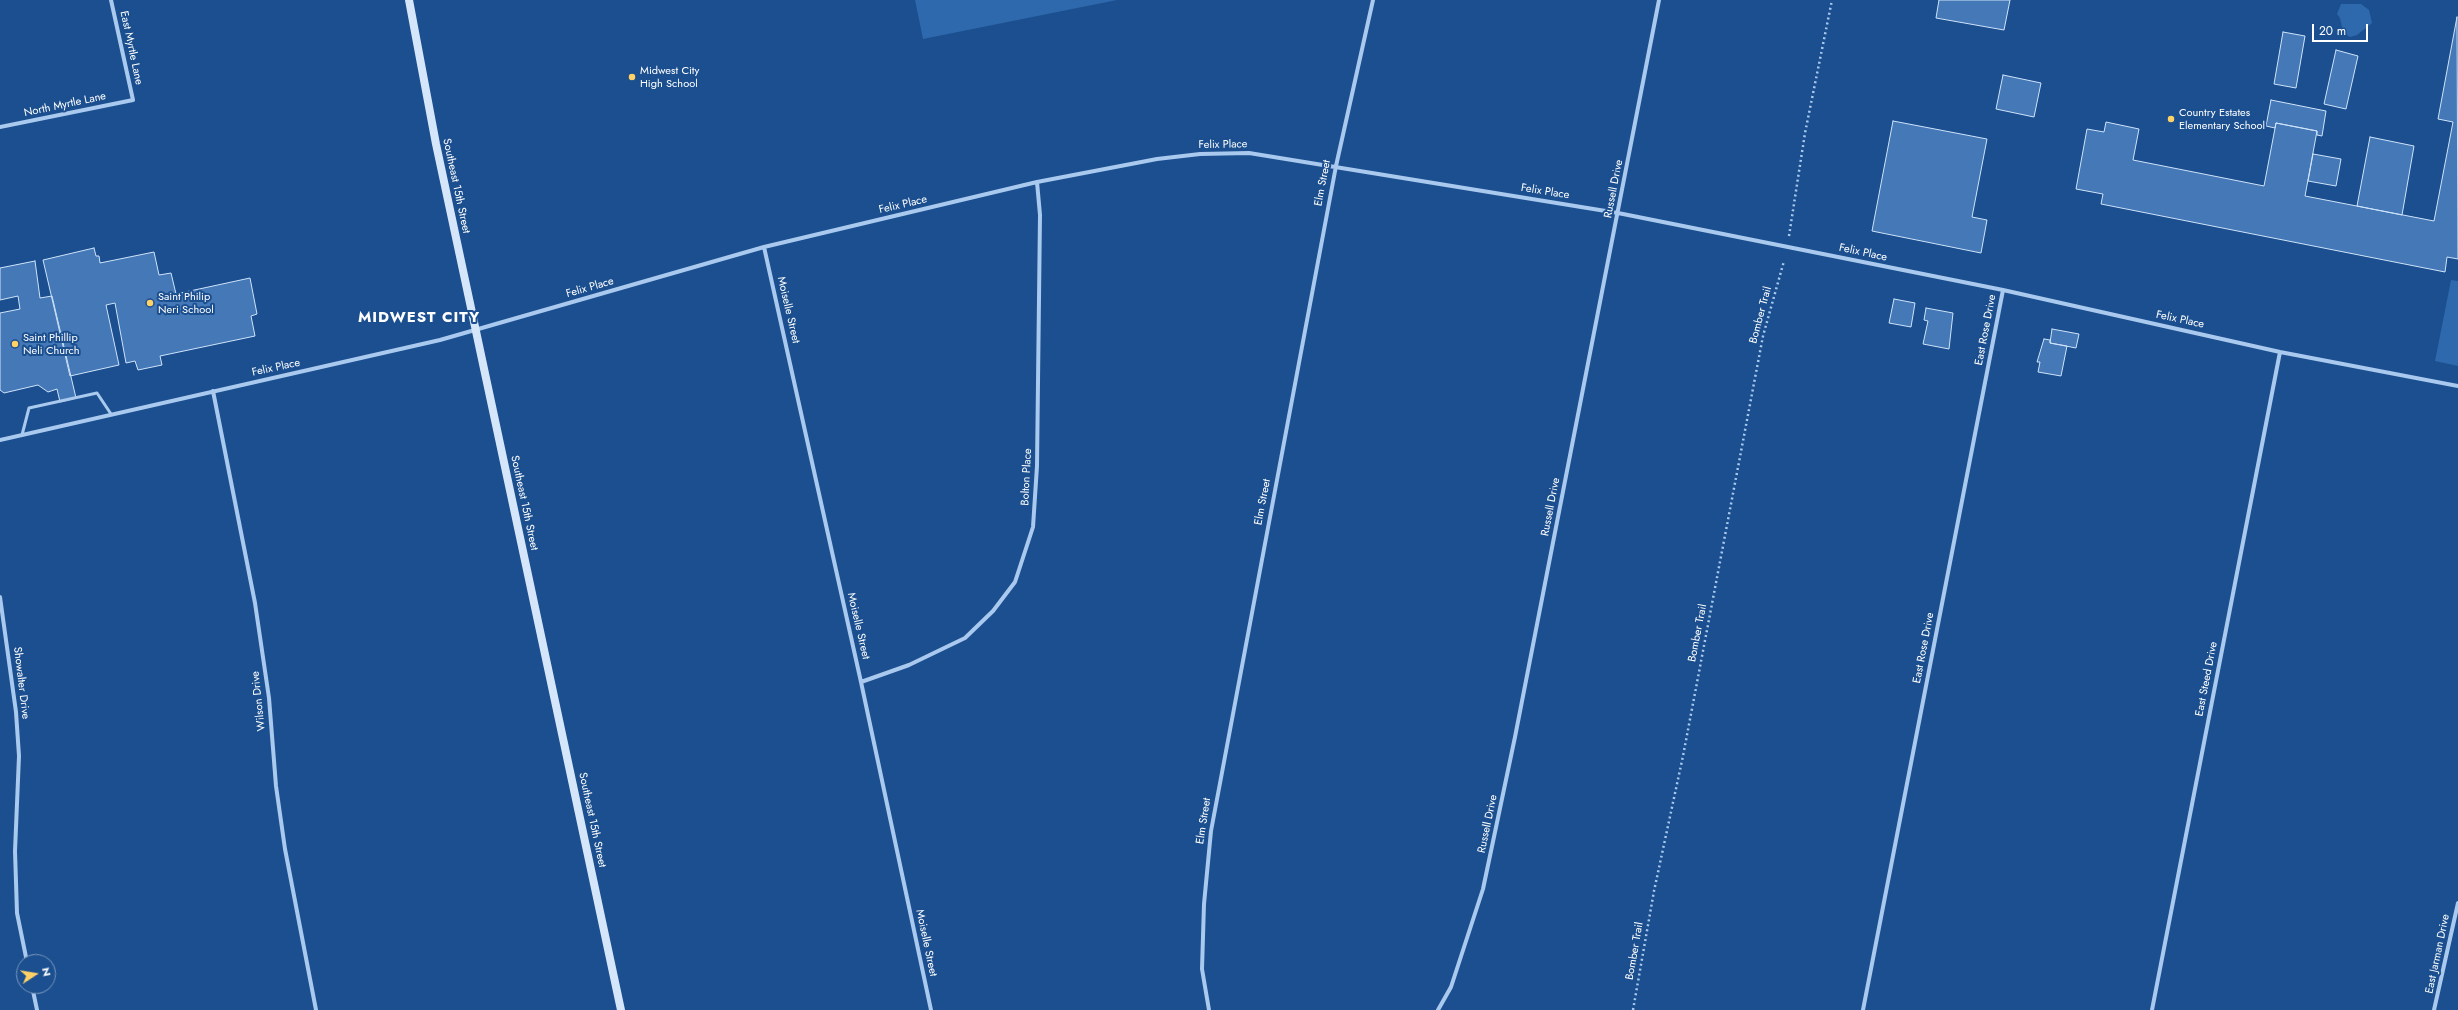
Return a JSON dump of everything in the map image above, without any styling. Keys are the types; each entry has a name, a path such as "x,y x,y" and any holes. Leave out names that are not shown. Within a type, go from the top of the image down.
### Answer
{"main road":[{"name":"Southeast 15th Street","path":"409,0 436,144 475,331 621,1010"}],"street":[{"name":"East Myrtle Lane","path":"111,0 133,100"},
{"name":"Elm Street","path":"1209,1010 1202,969 1204,904 1211,831 1336,166 1373,0"},
{"name":"Russell Drive","path":"1438,1010 1453,981 1483,889 1517,729 1659,0"},
{"name":"North Myrtle Lane","path":"0,127 133,100"},
{"name":"Felix Place","path":"0,440 475,331 764,247 1037,182 1157,159 1200,154 1249,153 1618,213 2003,290 2280,352 2458,386"},
{"name":"Bolton Place","path":"861,682 909,665 965,638 993,611 1016,582 1033,527 1038,466 1040,215 1037,182"},
{"name":"Moiselle Street","path":"764,247 861,682 931,1010"},
{"name":"East Rose Drive","path":"1863,1010 2003,290"},
{"name":"East Steed Drive","path":"2152,1010 2280,352"},
{"name":"Wilson Drive","path":"213,391 255,603 269,698 276,786 285,849 316,1010"},
{"name":"Showalter Drive","path":"0,597 16,712 19,756 15,851 17,913 25,954"},
{"name":"East Jarman Drive","path":"2434,1010 2458,902"},
{"path":"34,994 37,1010"}],"lane":[{"path":"22,435 29,408 36,406 97,393 111,414"}],"path":[{"path":"1788,236 1805,133 1832,0"},
{"name":"Bomber Trail","path":"1632,1010 1654,891 1683,756 1763,336 1784,261"}],"shaded area":[{"path":"915,0 1117,0 923,39"},
{"path":"2341,4 2361,4 2369,10 2372,23 2357,35 2350,37 2343,32 2340,18 2337,14"},
{"path":"2451,280 2458,281 2458,366 2435,361"}],"building":[{"path":"1939,0 2010,0 2004,30 1936,18"},
{"name":"Country Estates Elementary School","path":"2457,17 2458,259 2447,257 2445,272 2101,204 2103,194 2076,189 2087,129 2104,132 2106,122 2139,129 2133,160 2264,186 2276,123 2317,131 2305,196 2434,221 2453,122 2438,119"},
{"path":"2283,32 2305,36 2296,88 2274,84"},
{"path":"2336,50 2358,56 2346,109 2324,104"},
{"path":"2003,75 2041,83 2034,117 1996,109"},
{"path":"2271,100 2326,111 2322,136 2317,135 2317,131 2276,123 2275,128 2266,126"},
{"path":"1893,121 1987,139 1972,217 1987,220 1981,253 1872,231"},
{"path":"2370,137 2414,146 2402,215 2357,206"},
{"path":"2313,154 2341,159 2336,186 2308,181"},
{"path":"94,248 96,256 99,256 100,263 154,252 159,275 171,273 176,294 250,278 257,314 251,316 255,336 160,356 162,365 138,370 135,361 126,363 115,303 106,305 119,365 70,376 43,260"},
{"path":"35,261 40,298 52,296 76,398 60,402 57,389 48,392 38,385 4,393 0,390 0,313 20,309 18,296 0,300 0,268"},
{"path":"1894,299 1915,303 1911,327 1889,323"},
{"path":"1926,308 1953,313 1949,349 1923,344 1928,321 1924,320"},
{"path":"2052,329 2079,334 2076,348 2050,343"},
{"path":"2044,339 2050,340 2050,343 2067,346 2061,376 2038,372 2040,362 2037,362"}],"place":[{"name":"Midwest City High School","path":"632,77"},
{"name":"Country Estates Elementary School","path":"2171,119"},
{"name":"Saint Philip Neri School","path":"150,303"},
{"name":"Saint Phillip Neli Church","path":"15,344"}],"district":[{"name":"MIDWEST CITY","path":"419,318"}]}
